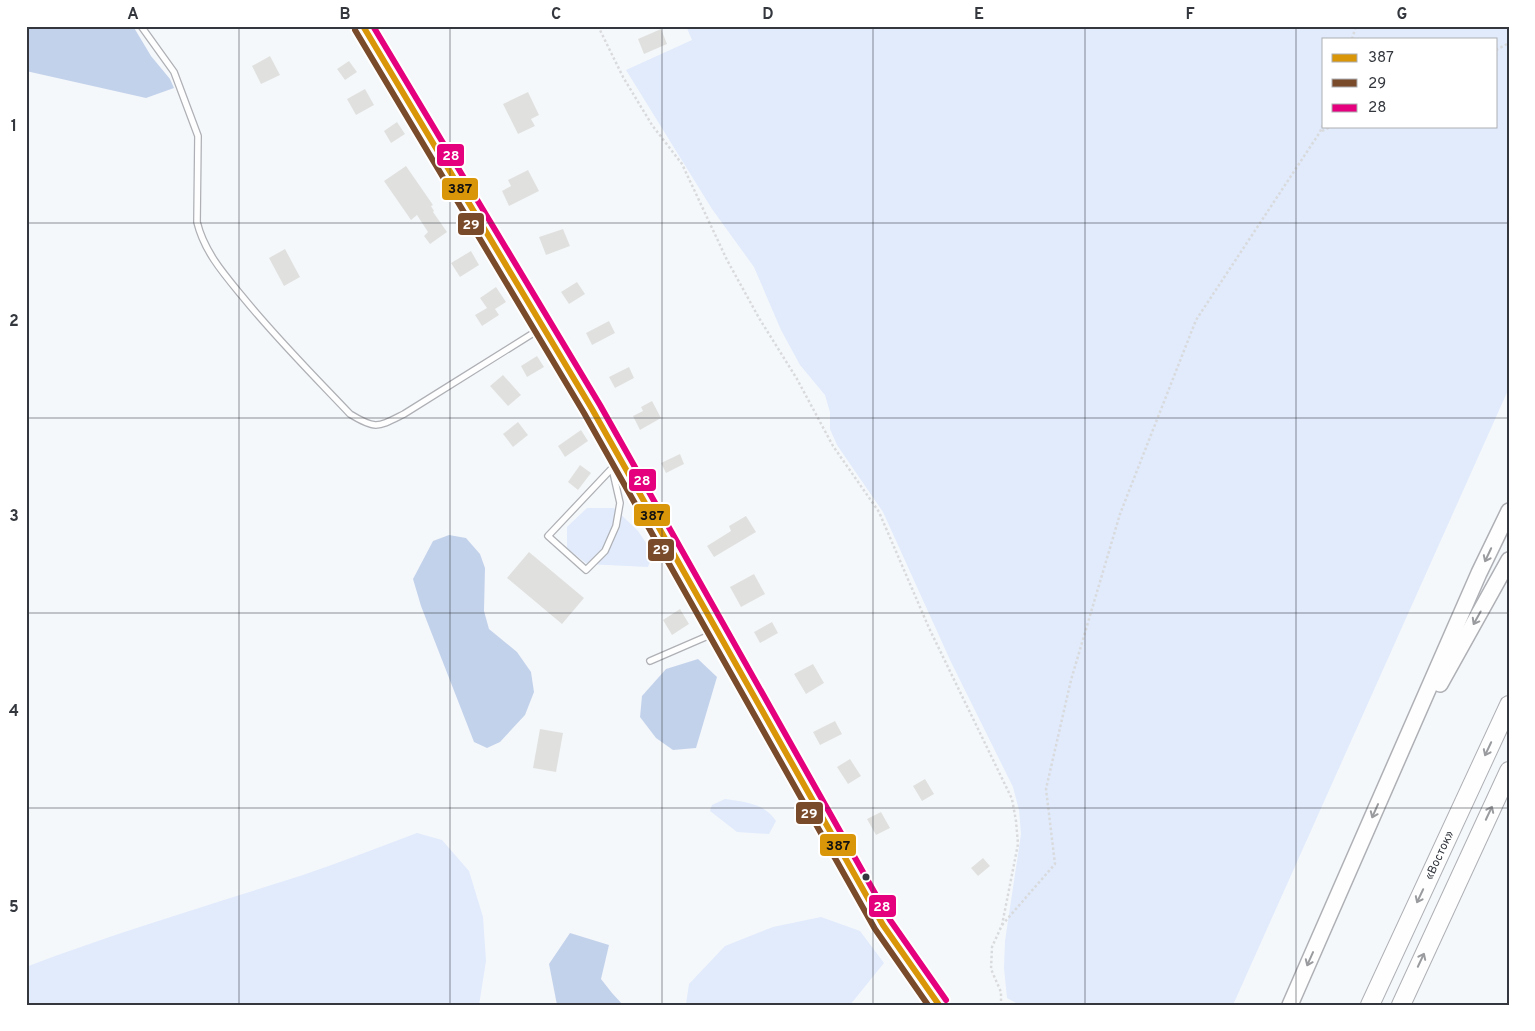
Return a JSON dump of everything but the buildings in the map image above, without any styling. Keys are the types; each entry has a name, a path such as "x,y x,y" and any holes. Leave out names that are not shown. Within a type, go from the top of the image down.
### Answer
{"highway":[{"name":"«Восток»","path":"1370,1005 1509,705"},
{"path":"1401,1005 1509,771"}],"main road":[{"path":"363,26 543,327 617,464 718,632 874,909 939,1005"},
{"path":"1290,1005 1479,573 1509,511"},
{"path":"1395,766 1509,560"}],"lane":[{"path":"141,26 174,72 198,136 196,222 200,235 217,265 270,331 350,414 366,424 380,426 404,414 543,327"},
{"path":"617,464 620,503 616,526 605,551 586,570 548,536 617,464"},
{"path":"650,661 718,632"}],"path":[{"path":"598,26 618,68 652,125 682,164 727,260 759,318 797,378 820,424 879,512 930,628 1012,799 1018,844 1002,926 992,947 991,970 1000,992 1001,1005"},
{"path":"1352,38 1356,26"},
{"path":"1002,926 1055,864 1046,789 1071,680 1120,514 1196,320 1322,127"},
{"path":"1320,132 1328,128"}],"shaded area":[{"path":"26,26 133,26 151,56 170,79 174,88 146,98 26,71"},
{"path":"686,26 1509,26 1509,388 1233,1005 1026,1005 1016,1003 1007,998 1004,968 1005,941 1021,834 1019,810 1013,787 951,662 883,512 837,445 830,429 830,412 825,395 800,365 781,330 754,267 712,209 626,70 692,40"},
{"path":"587,508 614,508 638,531 653,553 648,567 587,564 567,548 567,527"},
{"path":"449,535 466,538 480,554 485,568 484,611 489,629 517,652 531,672 534,692 525,715 500,742 487,748 474,742 421,606 413,579 433,541"},
{"path":"698,659 717,677 696,748 673,750 656,738 640,717 642,696 666,669"},
{"path":"725,799 754,804 766,810 776,821 769,834 737,832 710,811 712,805"},
{"path":"417,833 442,840 469,871 483,917 486,961 479,1005 26,1005 26,967 129,930 303,875"},
{"path":"821,917 860,931 884,963 850,1005 686,1004 689,984 725,946 773,927"},
{"path":"570,933 609,945 601,979 623,1005 557,1005 549,964"}],"transit line":[{"name":"387","path":"363,26 592,409 883,925 939,1005"},
{"name":"28","path":"373,26 600,405 890,920 946,1000"},
{"name":"29","path":"355,30 584,413 875,929 928,1005"}]}
